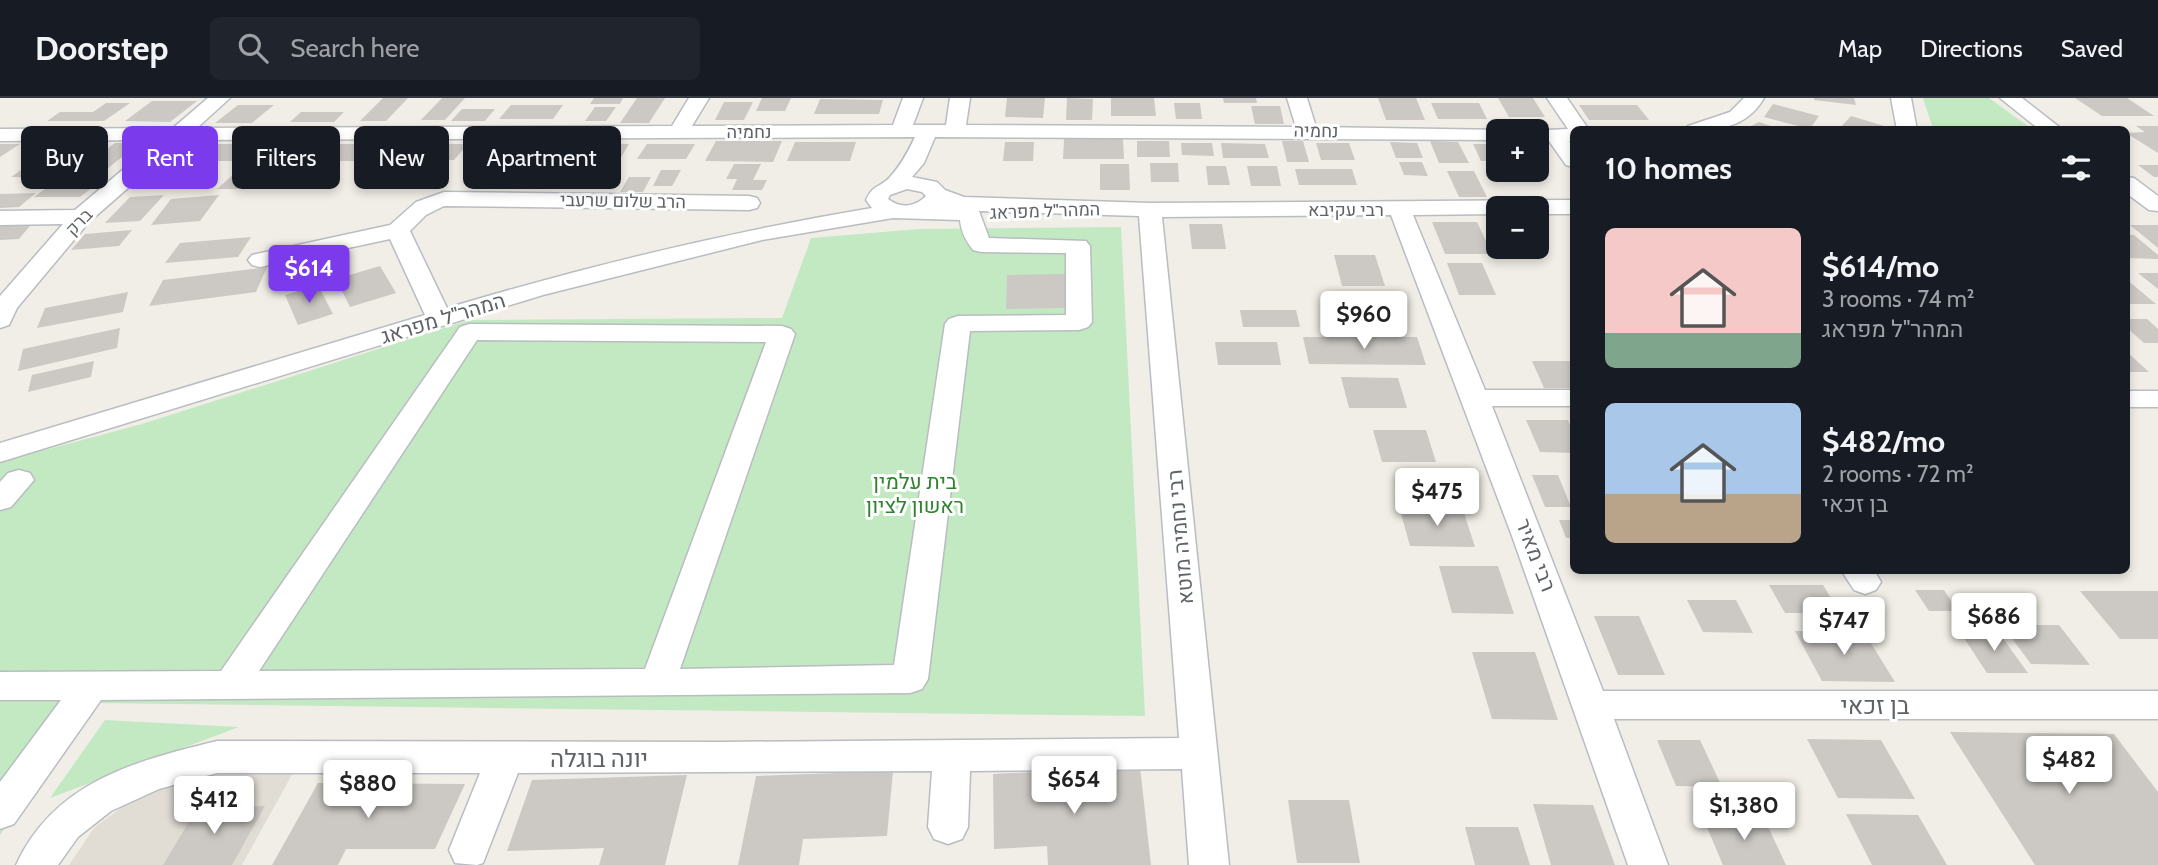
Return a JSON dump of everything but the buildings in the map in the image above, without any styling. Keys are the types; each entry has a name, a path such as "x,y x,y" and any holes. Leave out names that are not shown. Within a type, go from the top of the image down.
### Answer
{"street":[{"name":"ברק","path":"185,126 220,98"},
{"path":"678,132 699,98"},
{"path":"901,131 913,98"},
{"path":"955,131 960,98"},
{"path":"1297,98 1307,131"},
{"path":"1558,98 1576,126"},
{"path":"1708,126 1734,118 1747,110 1754,98"},
{"path":"1901,98 1906,126"},
{"path":"2010,98 2048,126"},
{"name":"נחמיה","path":"218,136 901,131 1486,134"},
{"path":"913,163 929,190 931,205 895,200 928,131"},
{"name":"נחמיה","path":"0,135 122,136"},
{"path":"1555,135 1570,157"},
{"name":"ברק","path":"2,311 81,217 122,181"},
{"path":"2130,186 2157,205"},
{"name":"המהר\"ל מפראג","path":"0,433 436,311 534,290 929,190 961,204 1119,209"},
{"name":"הרב שלום שרעבי","path":"398,230 413,212 427,203 444,199 748,203"},
{"name":"המהר\"ל מפראג","path":"895,200 970,214 1119,209"},
{"path":"2130,205 2157,205"},
{"name":"רבי עקיבא","path":"1119,209 1401,210 1570,207"},
{"name":"רבי נחמיה מוטא","path":"1150,209 1209,865"},
{"name":"רבי מאיר","path":"1401,210 1477,398 1592,705 1648,865"},
{"path":"0,686 910,679 958,324 1079,322 1078,246 981,245 972,229 970,214"},
{"path":"0,218 81,217"},
{"path":"260,260 398,230 436,311"},
{"name":"המהר\"ל מפראג","path":"0,453 436,311"},
{"path":"232,683 469,332 782,334 657,683"},
{"path":"1477,398 1570,398"},
{"path":"2130,399 2158,399"},
{"path":"0,811 92,685"},
{"name":"בן זכאי","path":"1592,705 2158,705"},
{"name":"יונה בוגלה","path":"36,865 62,826 102,797 135,781 217,757 1200,753"},
{"path":"948,827 952,756"},
{"path":"469,850 505,757"}],"shaded area":[{"path":"210,771 294,771 242,865 69,865 94,828 147,788"}],"green space":[{"path":"1923,98 1989,98 2028,126 1932,126"},
{"name":"בית עלמין ראשון לציון","path":"1121,227 1145,716 93,703 0,835 0,462 142,424 469,320 782,318 811,238 919,229"},
{"path":"105,720 239,727 50,798"}]}
